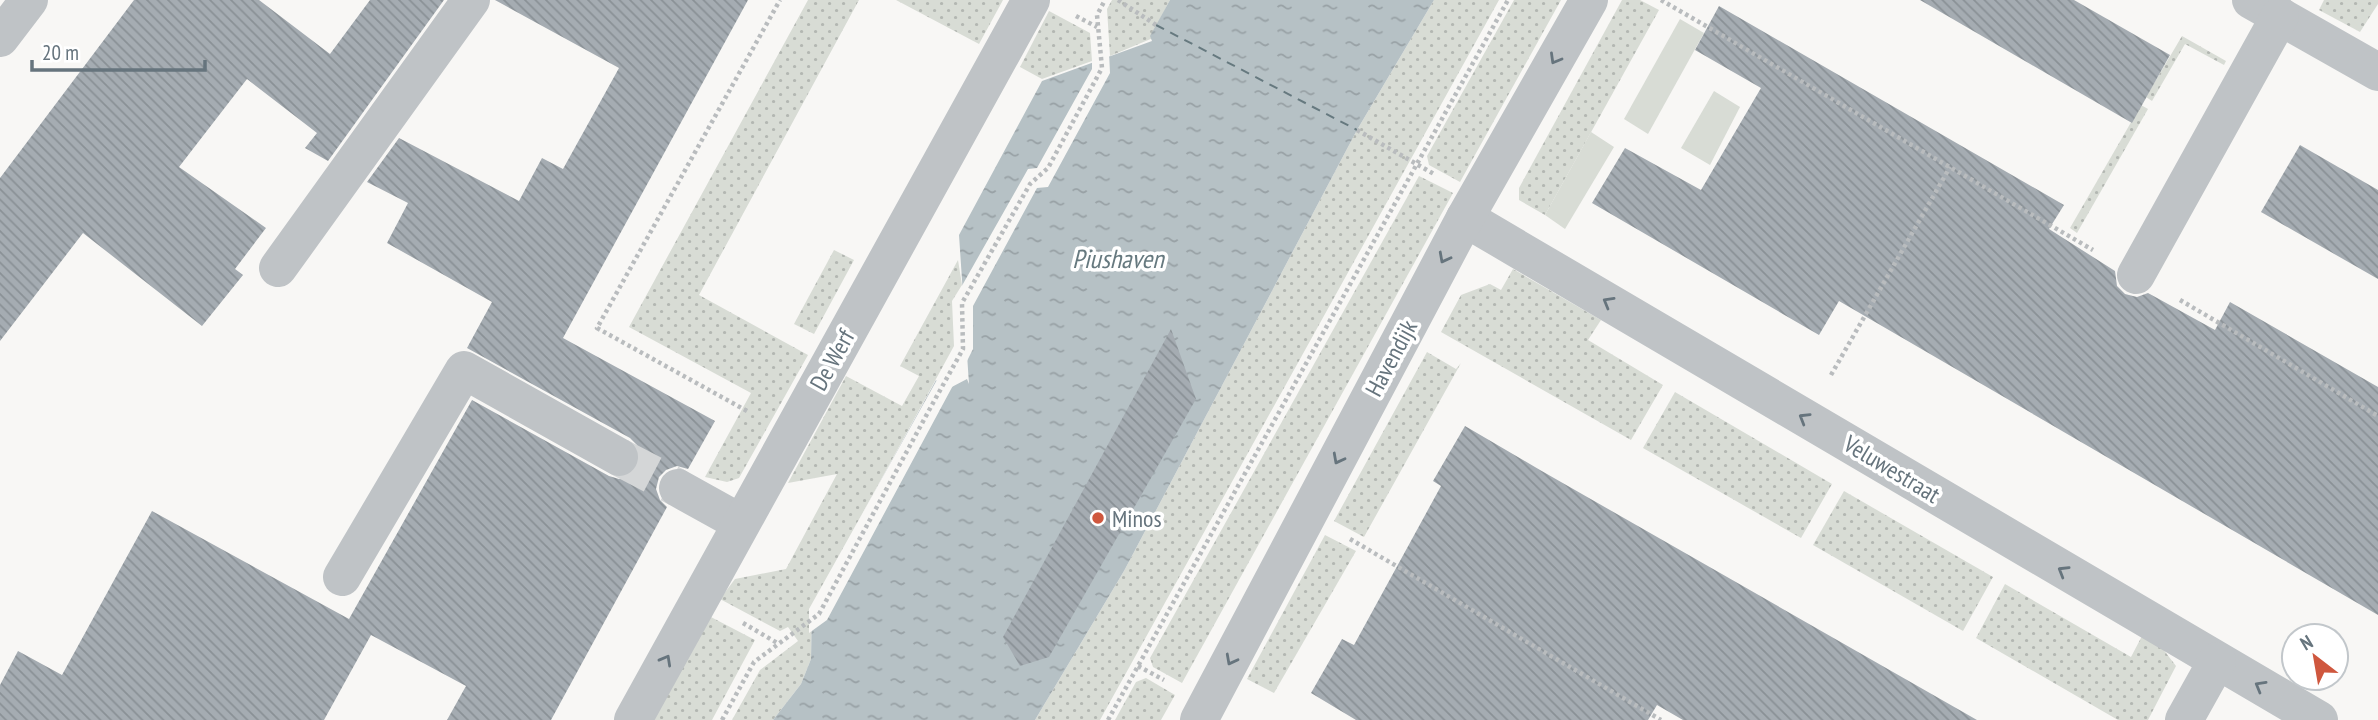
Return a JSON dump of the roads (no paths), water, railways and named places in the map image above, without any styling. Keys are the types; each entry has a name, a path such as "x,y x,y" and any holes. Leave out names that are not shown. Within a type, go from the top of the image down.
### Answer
{"street":[{"path":"0,38 29,0"},
{"path":"278,268 471,0"},
{"name":"De Werf","path":"633,720 1031,0"},
{"name":"Havendijk","path":"1203,719 1465,218 1589,0"},
{"path":"2136,275 2270,7 2378,72"},
{"name":"Veluwestraat","path":"1465,218 2319,720"},
{"path":"342,577 464,370 619,457"},
{"path":"678,488 741,523"},
{"path":"2184,720 2217,661"}],"water":[{"name":"Piushaven","path":"1170,0 1434,0 1357,130 1124,571 1035,720 773,720 801,684 811,659 812,606 936,380 946,390 967,379 969,384 959,235 1042,81 1152,41 1150,36"}],"tunnel":[{"path":"619,457 678,488"}],"place":[{"name":"Minos","path":"1098,518"}]}
